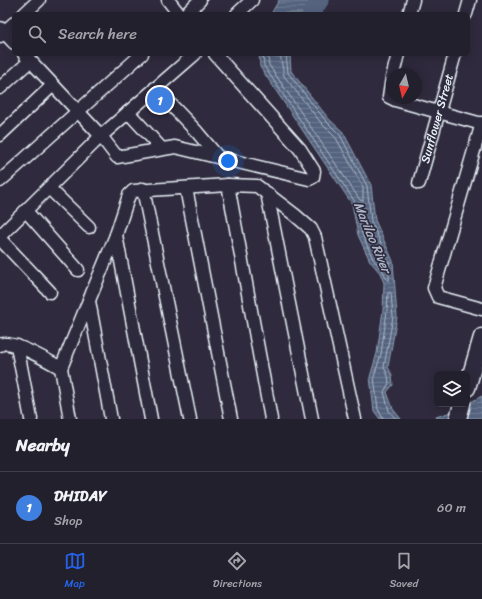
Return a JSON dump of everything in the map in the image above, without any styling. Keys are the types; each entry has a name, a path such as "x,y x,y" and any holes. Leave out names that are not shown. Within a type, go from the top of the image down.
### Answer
{"street":[{"path":"168,0 177,12"},
{"path":"188,12 200,0"},
{"path":"239,12 252,0"},
{"path":"410,12 413,0"},
{"path":"467,12 470,0"},
{"path":"12,24 1,32 12,41"},
{"path":"0,181 79,112 140,56"},
{"path":"0,236 101,136 193,56"},
{"path":"0,88 27,57 101,136 117,157 175,147 309,179 313,177 314,171 300,149 217,56"},
{"path":"394,68 398,56"},
{"name":"Sunflower Street","path":"419,183 454,56"},
{"path":"0,135 54,85"},
{"path":"155,88 197,132 218,157"},
{"path":"409,104 482,124 434,288 438,297 482,309"},
{"path":"128,112 162,149"},
{"path":"228,185 271,419"},
{"path":"70,419 62,368 116,235 129,195 133,191 143,189 228,185 257,186 310,229 316,237 355,419"},
{"path":"49,188 89,227"},
{"path":"186,188 231,419"},
{"path":"143,189 190,419"},
{"path":"267,193 312,419"},
{"path":"26,211 78,270"},
{"path":"116,235 151,419"},
{"path":"0,239 50,292"},
{"path":"89,301 111,419"},
{"path":"470,378 482,337"},
{"path":"0,345 8,343 17,346 62,368"},
{"path":"17,346 30,419"},
{"path":"458,419 461,407"}],"water":[{"path":"279,0 321,0 312,12 272,12"},
{"path":"259,56 290,56 291,71 329,119 343,132 371,185 375,220 393,261 397,317 388,367 392,375 393,385 387,392 393,409 401,419 380,419 374,411 370,377 377,353 383,310 384,283 380,273 370,261 358,235 352,204 260,67"},
{"path":"482,396 482,419 437,419 436,417 461,407 470,407 470,402"}],"waterway":[{"name":"Marilao River","path":"312,12 320,0"}],"place":[{"name":"DHIDAY","path":"160,100"}]}
